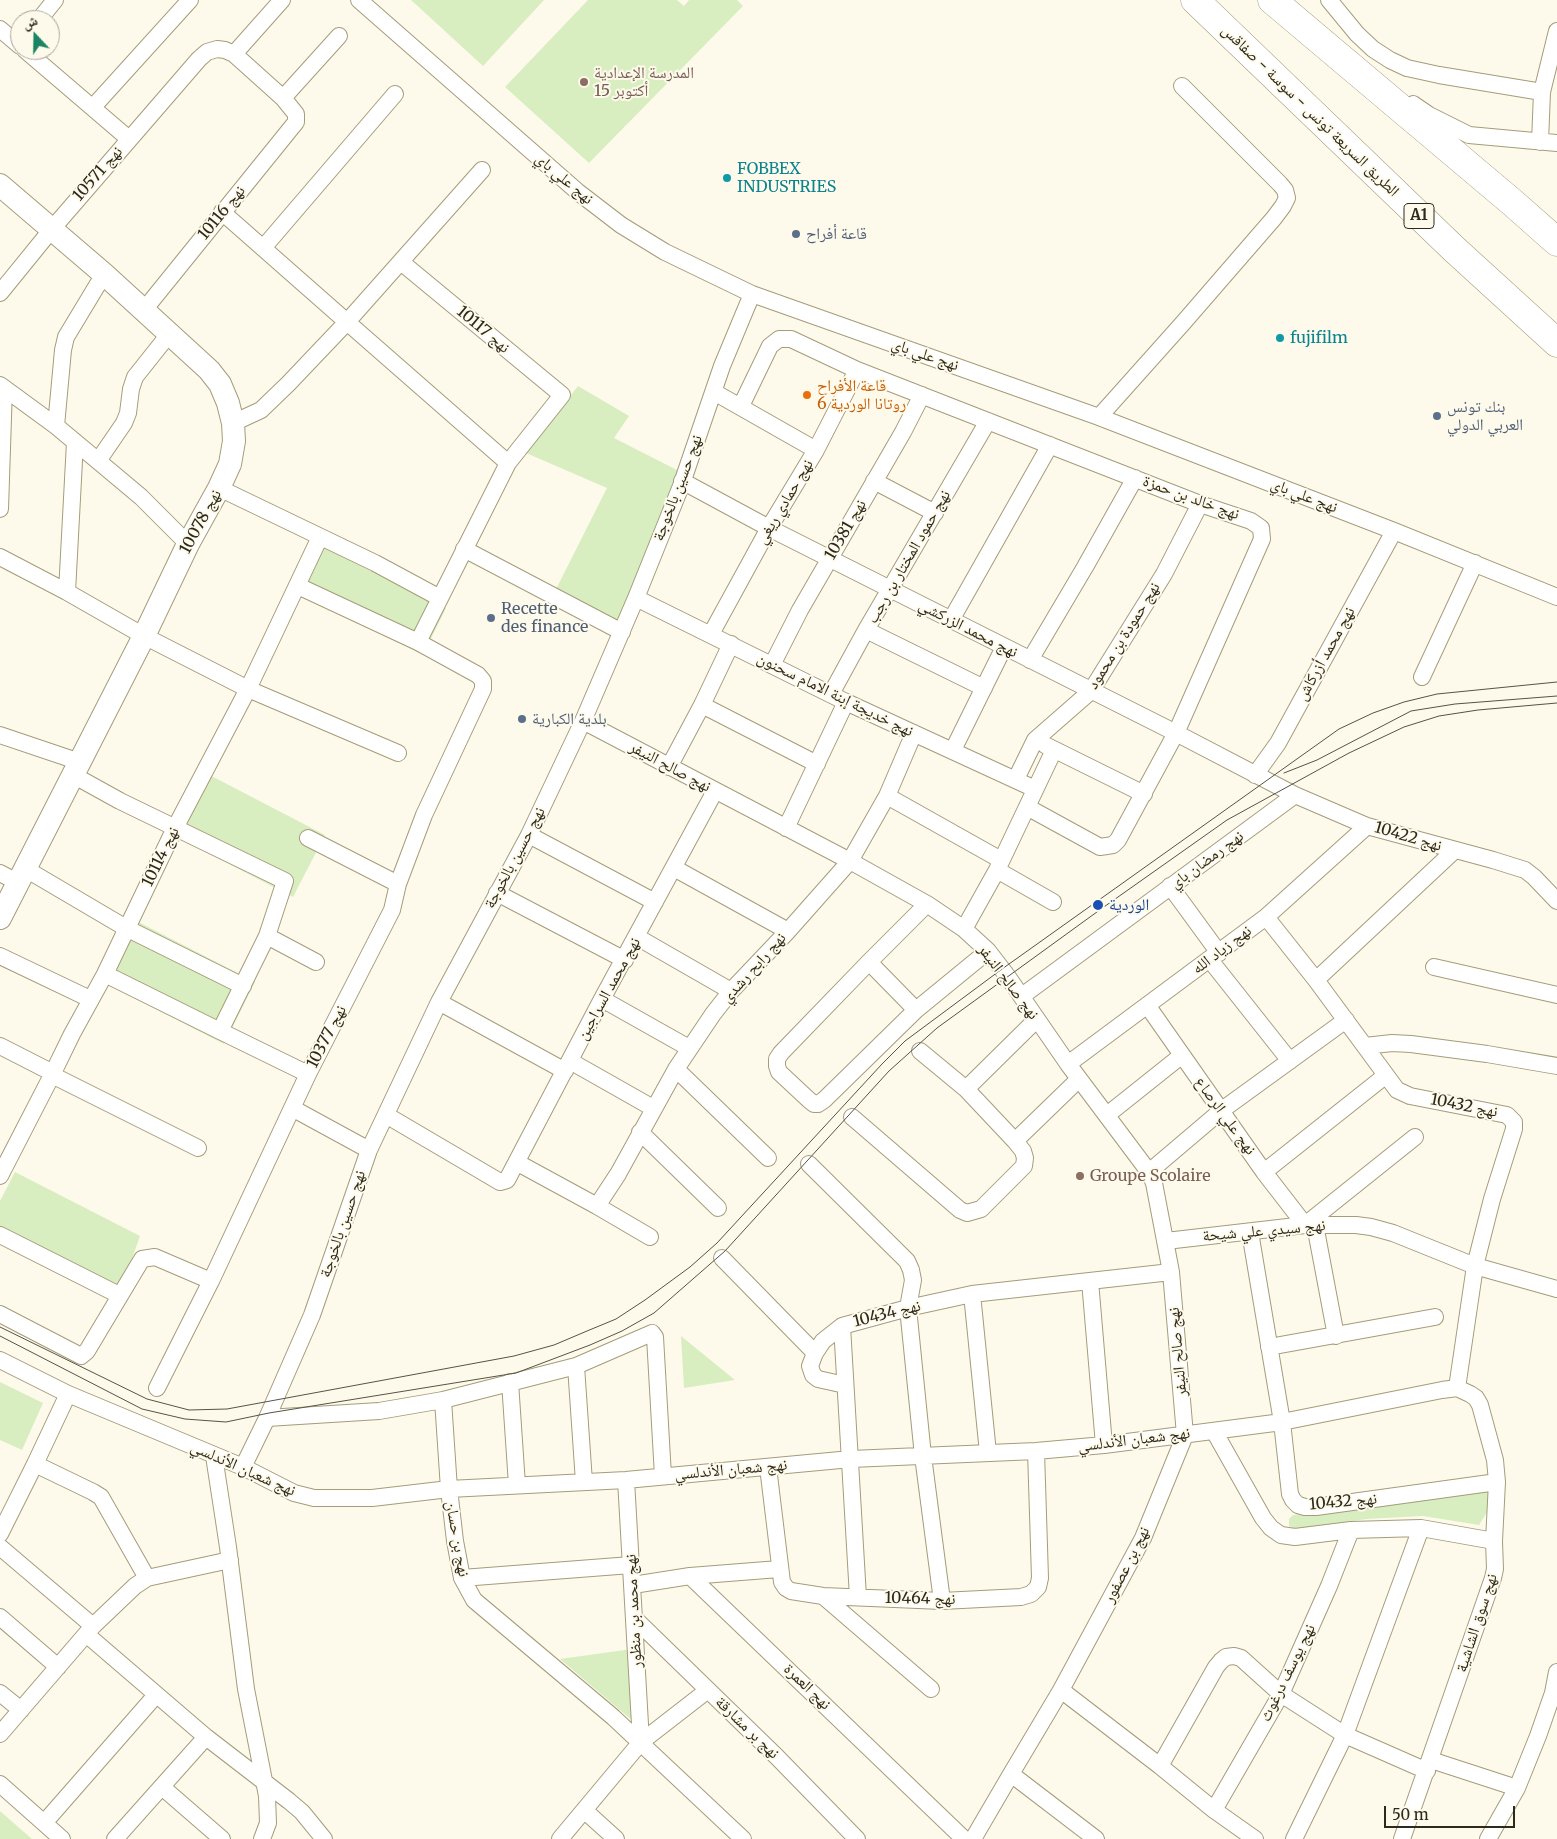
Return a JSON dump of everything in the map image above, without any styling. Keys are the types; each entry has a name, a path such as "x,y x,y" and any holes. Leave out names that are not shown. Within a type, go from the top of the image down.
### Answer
{"highway":[{"name":"الطريق السريعة تونس - سوسة - صفاقس","path":"1195,0 1454,250 1557,344"},
{"path":"1272,0 1557,242"}],"street":[{"path":"47,10 55,0"},
{"path":"93,106 190,0"},
{"path":"282,0 234,54 283,98 339,36"},
{"name":"نهج علي باي","path":"359,0 578,192 621,225 665,252 752,294 1099,417 1394,530 1557,597"},
{"path":"1329,0 1368,44 1390,60 1407,68 1542,92"},
{"path":"0,29 10,37"},
{"path":"1540,142 1542,92 1557,31"},
{"name":"نهج 10571","path":"0,292 199,59 208,52 217,49 234,54"},
{"path":"1336,54 1429,115 1468,135 1557,143"},
{"path":"38,60 129,139"},
{"path":"1099,417 1268,225 1287,198 1285,190 1280,184 1182,86"},
{"path":"263,248 395,94"},
{"name":"نهج 10116","path":"144,310 296,122 296,114 283,98"},
{"path":"232,424 261,410 288,384 347,322 482,170"},
{"name":"نهج 10078","path":"0,184 104,274 209,370 220,384 228,403 234,441 230,464 219,488 188,544 77,769 14,875 0,918"},
{"path":"222,212 508,462"},
{"name":"نهج 10117","path":"401,262 562,395 508,462 418,642"},
{"path":"56,426 63,350 66,337 104,274"},
{"name":"نهج حسين بالخوجة","path":"243,1467 267,1418 312,1315 369,1150 439,1002 496,893 529,835 583,722 636,598 682,481 725,358 752,294"},
{"path":"98,461 128,414 131,389 135,377 170,333"},
{"name":"نهج خالد بن حمزة","path":"741,406 770,346 780,339 792,339 857,370 1200,504 1251,521 1261,528 1262,539 1176,733 1118,840 1113,845 1100,847 1027,807"},
{"name":"نهج حمادي ريغي","path":"711,634 769,528 816,450 857,370"},
{"path":"2,386 56,426 141,497 188,544"},
{"path":"0,509 2,386"},
{"path":"714,392 816,450"},
{"name":"نهج 10381","path":"772,665 800,610 903,432 922,395"},
{"name":"نهج حمود المختار بن رجب","path":"831,694 866,630 988,421"},
{"path":"67,592 75,442"},
{"path":"951,620 1050,445"},
{"path":"1030,660 1135,478"},
{"name":"نهج محمد الزركشي","path":"682,481 769,528 1176,733 1255,775"},
{"path":"874,481 935,513"},
{"path":"219,488 440,598"},
{"name":"نهج حمودة بن محمود","path":"1016,779 1035,740 1091,691 1164,574 1200,504"},
{"name":"نهج محمد أزركاش","path":"1255,775 1278,743 1394,530"},
{"name":"نهج 10114","path":"0,1176 6,1149 53,1074 90,999 105,974 175,828 248,689 320,537"},
{"path":"464,549 622,632"},
{"path":"0,558 67,592 144,636 248,689 398,753"},
{"path":"1422,677 1475,563"},
{"path":"298,586 418,642"},
{"name":"نهج خديجة إبنة الامام سحنون","path":"636,598 846,702 1035,789"},
{"path":"866,630 984,688"},
{"name":"نهج 10377","path":"157,1388 211,1281 308,1074 392,910 398,884 424,815 483,689 478,675 418,642"},
{"path":"669,767 702,705 731,644"},
{"path":"953,750 1004,647"},
{"path":"786,828 846,702"},
{"path":"702,705 817,764"},
{"name":"نهج صالح النيفر","path":"583,722 850,861 927,904 964,929 988,950 1068,1064 1149,1172 1158,1196 1171,1272 1184,1435"},
{"name":"نهج رابح رشدي","path":"598,1206 689,1048 731,991 788,931 850,861 887,796 914,733"},
{"path":"0,735 77,769 120,802 285,880 268,936 220,1031"},
{"path":"1035,740 1144,794"},
{"path":"964,929 999,865 1054,750"},
{"name":"نهج 10422","path":"1255,775 1295,795 1367,826 1525,870 1557,901"},
{"name":"نهج محمد السراجين","path":"386,1115 500,1182 507,1180 518,1163 602,999 625,960 715,791"},
{"name":"نهج رمضان باي","path":"1022,996 1295,795"},
{"path":"887,796 999,865 1053,902"},
{"name":"نهج زياد الله","path":"1068,1064 1266,917 1367,826"},
{"path":"529,835 655,902"},
{"path":"308,838 398,884"},
{"path":"1316,980 1455,850"},
{"path":"674,868 788,931"},
{"path":"14,875 242,986"},
{"path":"1170,886 1214,956 1290,1061"},
{"path":"496,893 625,960"},
{"path":"927,904 777,1059 777,1066 780,1072 814,1104 824,1100 916,1010 988,950"},
{"path":"1264,1172 1385,1076 1346,1020 1266,917"},
{"path":"268,936 316,962"},
{"path":"637,937 731,991"},
{"path":"0,956 90,999"},
{"path":"869,962 916,1010"},
{"path":"1434,967 1557,995"},
{"path":"105,974 308,1074"},
{"path":"602,999 689,1048"},
{"path":"439,1002 653,1108"},
{"name":"نهج علي الرصاع","path":"1147,1005 1264,1172 1310,1225"},
{"path":"966,1089 1037,1019"},
{"path":"1149,1172 1222,1110 1346,1020"},
{"path":"1365,1046 1392,1043 1411,1044 1557,1066"},
{"path":"0,1046 198,1148"},
{"path":"852,1117 960,1210 967,1213 981,1209 1024,1166 1025,1158 1023,1151 966,1089 920,1052"},
{"path":"1107,1115 1181,1056"},
{"path":"676,1069 768,1158"},
{"name":"نهج 10432","path":"1385,1076 1402,1093 1500,1113 1507,1115 1514,1122 1514,1129 1492,1199 1475,1266 1457,1388"},
{"path":"1015,1141 1080,1079"},
{"path":"292,1108 369,1150"},
{"path":"640,1132 718,1208"},
{"path":"1336,1336 1310,1225 1415,1138"},
{"path":"518,1163 598,1206 650,1237"},
{"path":"809,1164 906,1261 911,1270 913,1280 908,1308 942,1601"},
{"name":"نهج سيدي علي شيحة","path":"1166,1241 1310,1225 1371,1227 1393,1233 1475,1266 1557,1289"},
{"name":"نهج 10432","path":"1250,1232 1282,1422 1290,1494 1298,1505 1316,1508 1497,1482"},
{"path":"0,1235 120,1295"},
{"path":"0,1314 82,1356 87,1351 140,1261 150,1257 211,1281"},
{"path":"722,1258 815,1352"},
{"name":"نهج 10434","path":"858,1597 842,1326 908,1308 972,1294 1171,1272"},
{"path":"1090,1281 1104,1445"},
{"path":"972,1294 988,1453"},
{"path":"1269,1347 1434,1317"},
{"path":"842,1326 824,1341 815,1352 810,1366 813,1375 818,1379 845,1385"},
{"path":"267,1418 379,1411 443,1400 576,1366 652,1333 655,1337 663,1476"},
{"name":"نهج شعبان الأندلسي","path":"0,1360 68,1394 243,1467 294,1493 314,1498 372,1498 449,1489 626,1480 851,1459 988,1453 1104,1445 1282,1422 1457,1388"},
{"path":"576,1366 584,1482"},
{"path":"510,1382 517,1485"},
{"path":"1457,1388 1470,1394 1480,1405 1495,1460 1497,1482"},
{"path":"0,1534 68,1394"},
{"name":"نهج بن حسان","path":"443,1400 454,1541 462,1578 474,1600 577,1685 744,1839"},
{"path":"1214,1431 1263,1518 1271,1528 1281,1534 1295,1537 1351,1530 1421,1528 1494,1541"},
{"name":"نهج بن عصفور","path":"973,1839 1061,1690 1143,1538 1184,1435"},
{"name":"نهج 10464","path":"768,1467 779,1569 782,1582 786,1588 801,1594 823,1596 942,1601 1021,1597 1031,1594 1038,1587 1040,1578 1036,1450"},
{"path":"214,1456 230,1560 246,1689 268,1805 268,1817 262,1839"},
{"path":"35,1464 93,1492 101,1498 146,1578"},
{"name":"نهج محمد بن منظور","path":"626,1480 641,1742"},
{"name":"نهج سوق الشاشية","path":"1402,1839 1493,1578 1497,1482"},
{"path":"1294,1839 1344,1735 1421,1528"},
{"name":"نهج يوسف درغوث","path":"1214,1810 1281,1694 1329,1586 1351,1530"},
{"path":"0,1547 156,1695 206,1737 279,1792 302,1812 324,1839"},
{"path":"0,1734 89,1630 135,1586 146,1578 230,1560"},
{"path":"462,1578 632,1565"},
{"path":"203,1567 232,1580"},
{"path":"633,1585 690,1576 779,1569"},
{"name":"نهج العمرة","path":"690,1576 964,1839"},
{"path":"823,1596 931,1689"},
{"path":"0,1617 58,1667"},
{"name":"نهج بر مشارقة","path":"635,1619 777,1757 857,1839"},
{"path":"1160,1766 1216,1667 1221,1660 1234,1656 1241,1658 1281,1694 1344,1735 1429,1766 1517,1788"},
{"path":"1488,1839 1517,1788 1555,1694 1557,1672"},
{"path":"560,1839 641,1742 708,1690"},
{"path":"1061,1690 1214,1810 1255,1839"},
{"path":"0,1693 21,1710"},
{"path":"44,1823 156,1695"},
{"path":"115,1839 206,1737"},
{"path":"1011,1774 1096,1839"},
{"path":"0,1784 62,1839"},
{"path":"162,1787 222,1839"},
{"path":"584,1810 616,1839"}],"green space":[{"path":"411,0 544,0 483,66"},
{"name":"المدرسة الإعدادية 15 أكتوبر","path":"588,0 677,0 684,6 689,0 737,0 743,6 589,163 505,87"},
{"path":"578,386 629,416 614,438 681,472 614,635 550,601 607,488 526,453"},
{"path":"314,543 446,608 423,655 291,590"},
{"path":"200,770 325,835 293,897 167,832"},
{"path":"127,916 255,982 224,1044 95,978"},
{"path":"15,1172 140,1236 122,1287 0,1226 0,1201"},
{"path":"681,1336 735,1380 684,1388"},
{"path":"0,1382 43,1403 22,1450 0,1440"},
{"path":"1492,1487 1491,1506 1479,1525 1423,1516 1367,1519 1295,1529 1289,1526 1289,1519 1293,1515"},
{"path":"632,1649 634,1722 560,1659"},
{"path":"0,1811 32,1839 0,1839"}],"tram line":[{"path":"0,1327 147,1399 189,1410 227,1409 514,1356 554,1345 616,1319 690,1267 717,1243 905,1041 1002,969 1339,729 1373,713 1404,702 1437,694 1557,682"},
{"path":"1284,773 1317,760 1411,711 1455,704 1557,696"},
{"path":"0,1336 142,1409 185,1419 226,1422 269,1413 516,1373 590,1345 622,1331 654,1313 725,1251 889,1071 937,1028 1227,820 1349,753 1404,727 1439,716 1478,710 1557,703"}],"place":[{"name":"المدرسة الإعدادية 15 أكتوبر","path":"584,82"},
{"name":"FOBBEX INDUSTRIES","path":"727,178"},
{"name":"قاعة أفراح","path":"796,234"},
{"name":"fujifilm","path":"1280,338"},
{"name":"قاعة الأفراح روتانا الوردية 6","path":"807,395"},
{"name":"بنك تونس العربي الدولي","path":"1437,416"},
{"name":"Recette des finance","path":"491,618"},
{"name":"بلدية الكبارية","path":"522,719"},
{"name":"الوردية","path":"1098,905"},
{"name":"Groupe Scolaire","path":"1080,1176"}]}
